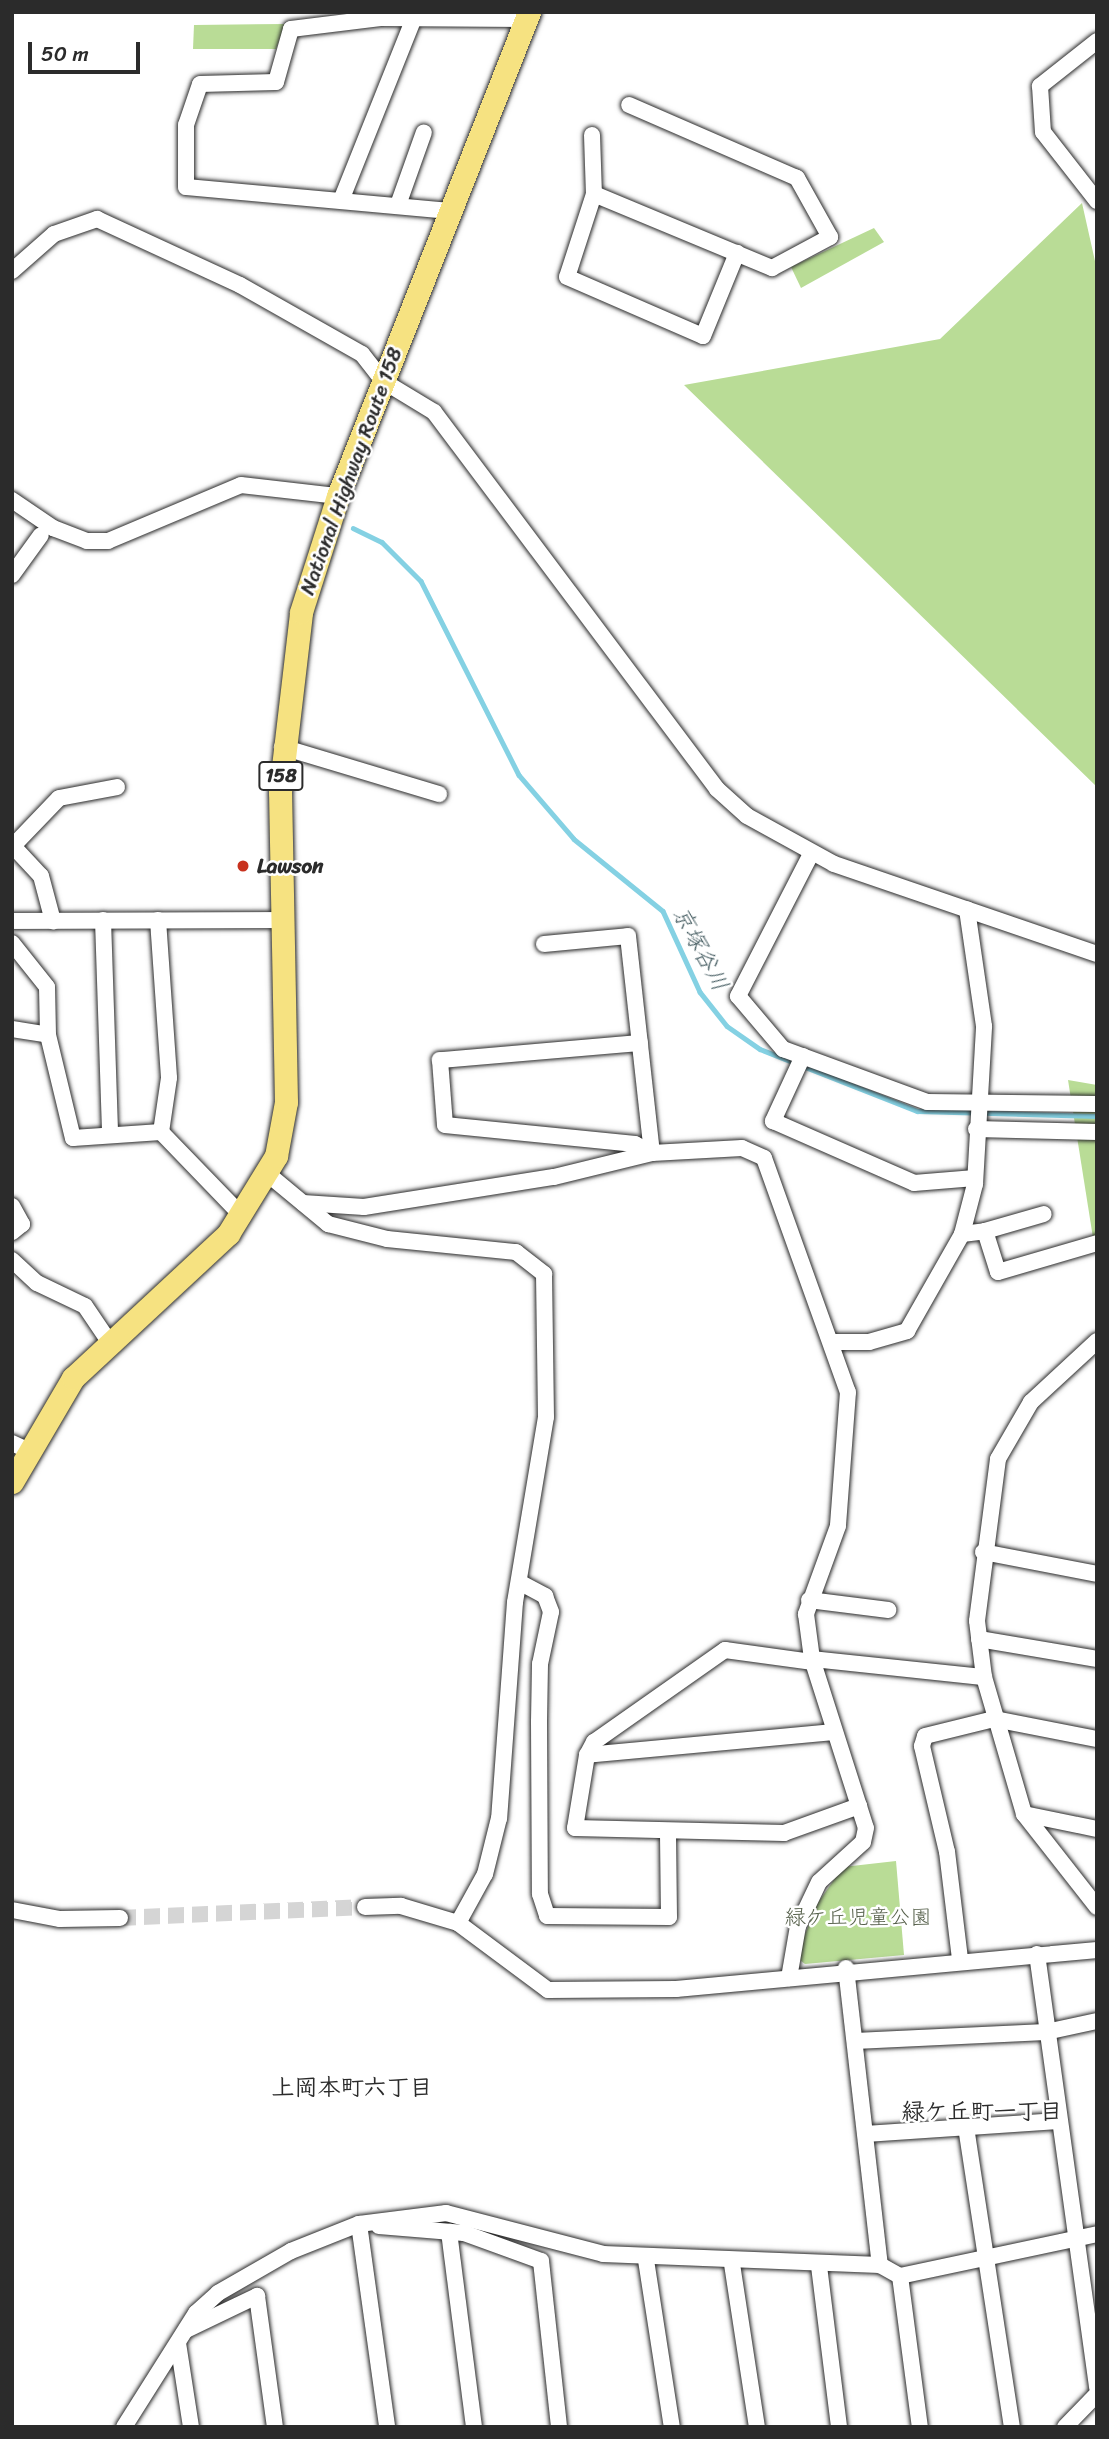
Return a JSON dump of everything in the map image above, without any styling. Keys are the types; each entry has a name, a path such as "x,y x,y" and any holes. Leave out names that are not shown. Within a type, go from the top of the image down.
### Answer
{"highway":[{"name":"National Highway Route 158","path":"12,1482 20,1447 58,1397 108,1340 243,1217 269,1175 286,1112 282,747 301,612 338,496 527,16"}],"street":[{"path":"450,211 342,198 186,187 186,125 200,84 276,82 291,29 414,18 527,16"},
{"path":"342,198 414,18"},
{"path":"1097,41 1040,86 1042,132 1097,201"},
{"path":"594,194 772,268 830,237 797,178 629,105"},
{"path":"398,205 424,132"},
{"path":"592,135 594,194 567,277 703,336 737,253"},
{"path":"12,271 54,234 97,219 240,285 362,354 383,381 434,412 718,789 747,816 811,854 1097,954"},
{"path":"12,500 53,528 87,541 107,541 241,485 338,496"},
{"path":"12,575 41,535"},
{"path":"282,747 439,794"},
{"path":"53,920 41,876 13,846 59,798 117,787"},
{"path":"811,854 738,996 783,1049 927,1102 977,1115 1097,1132"},
{"path":"832,1342 869,1342 907,1331 962,1234 975,1178 984,1026 967,909"},
{"path":"103,920 110,1135"},
{"path":"158,920 169,1078 160,1132"},
{"path":"12,921 282,920"},
{"path":"544,944 628,936 652,1153"},
{"path":"12,943 47,987 48,1035 73,1138 160,1132 243,1217"},
{"path":"12,1030 48,1035"},
{"path":"640,1043 440,1060 445,1125 635,1144 652,1153"},
{"path":"803,1056 773,1121 914,1183 975,1178"},
{"path":"977,1115 1097,1104"},
{"path":"303,1203 364,1207 554,1177 652,1153 742,1148 764,1158 846,1382 849,1429 838,1526 809,1600 812,1661 859,1806 866,1836 819,1882 799,1926 789,1978"},
{"path":"269,1175 321,1220 348,1230 516,1252 544,1274 546,1417 519,1582 499,1818 479,1890 458,1923"},
{"path":"12,1206 22,1224 12,1232"},
{"path":"962,1234 985,1231 1044,1214"},
{"path":"985,1231 998,1272 1097,1243"},
{"path":"12,1260 37,1283 85,1306 108,1340"},
{"path":"1097,1341 1031,1402 998,1459 983,1552 979,1639 994,1719 1024,1814 1097,1907"},
{"path":"983,1552 1097,1574"},
{"path":"519,1582 545,1596 551,1612 540,1687 540,1894 547,1916 669,1917 668,1831"},
{"path":"809,1600 888,1611"},
{"path":"979,1639 1097,1659"},
{"path":"859,1806 784,1833 575,1828 587,1755 594,1742 725,1650 984,1677"},
{"path":"960,1959 947,1852 922,1746 925,1735 994,1719 1097,1739"},
{"path":"587,1755 834,1732"},
{"path":"1024,1814 1097,1829"},
{"path":"365,1907 411,1908 458,1923 540,1989 676,1989 789,1978 846,1968 1097,1950"},
{"path":"12,1910 60,1919 120,1918"},
{"path":"1037,1954 1096,2396 1065,2427"},
{"path":"846,1968 880,2265"},
{"path":"855,2040 1046,2032 1097,2021"},
{"path":"866,2134 1058,2121"},
{"path":"965,2127 1012,2427"},
{"path":"124,2427 182,2337 218,2293 291,2251 359,2224 446,2213 646,2260 819,2266 880,2265 900,2276 1097,2234"},
{"path":"359,2224 449,2232 541,2261 559,2427"},
{"path":"359,2224 387,2427"},
{"path":"449,2232 474,2427"},
{"path":"646,2260 671,2427"},
{"path":"732,2264 757,2427"},
{"path":"819,2266 839,2427"},
{"path":"900,2276 920,2427"},
{"path":"182,2337 257,2296 275,2427"},
{"path":"182,2337 191,2427"}],"green space":[{"path":"285,24 276,49 193,49 194,25"},
{"path":"1082,203 1097,270 1097,787 684,385 940,339"},
{"path":"874,228 884,242 801,288 791,267"},
{"path":"1068,1080 1097,1085 1097,1263"},
{"name":"緑ケ丘児童公園","path":"896,1861 904,1955 805,1964 796,1957 817,1904 843,1867"}],"waterway":[{"name":"京塚谷川","path":"353,528 382,542 421,581 519,775 574,839 663,911 700,992 727,1026 760,1049 917,1111 1097,1116"}],"tunnel":[{"path":"120,1918 365,1907"}],"place":[{"name":"Lawson","path":"243,866"}],"district":[{"name":"上岡本町六丁目","path":"352,2088"},
{"name":"緑ケ丘町一丁目","path":"982,2112"}]}
